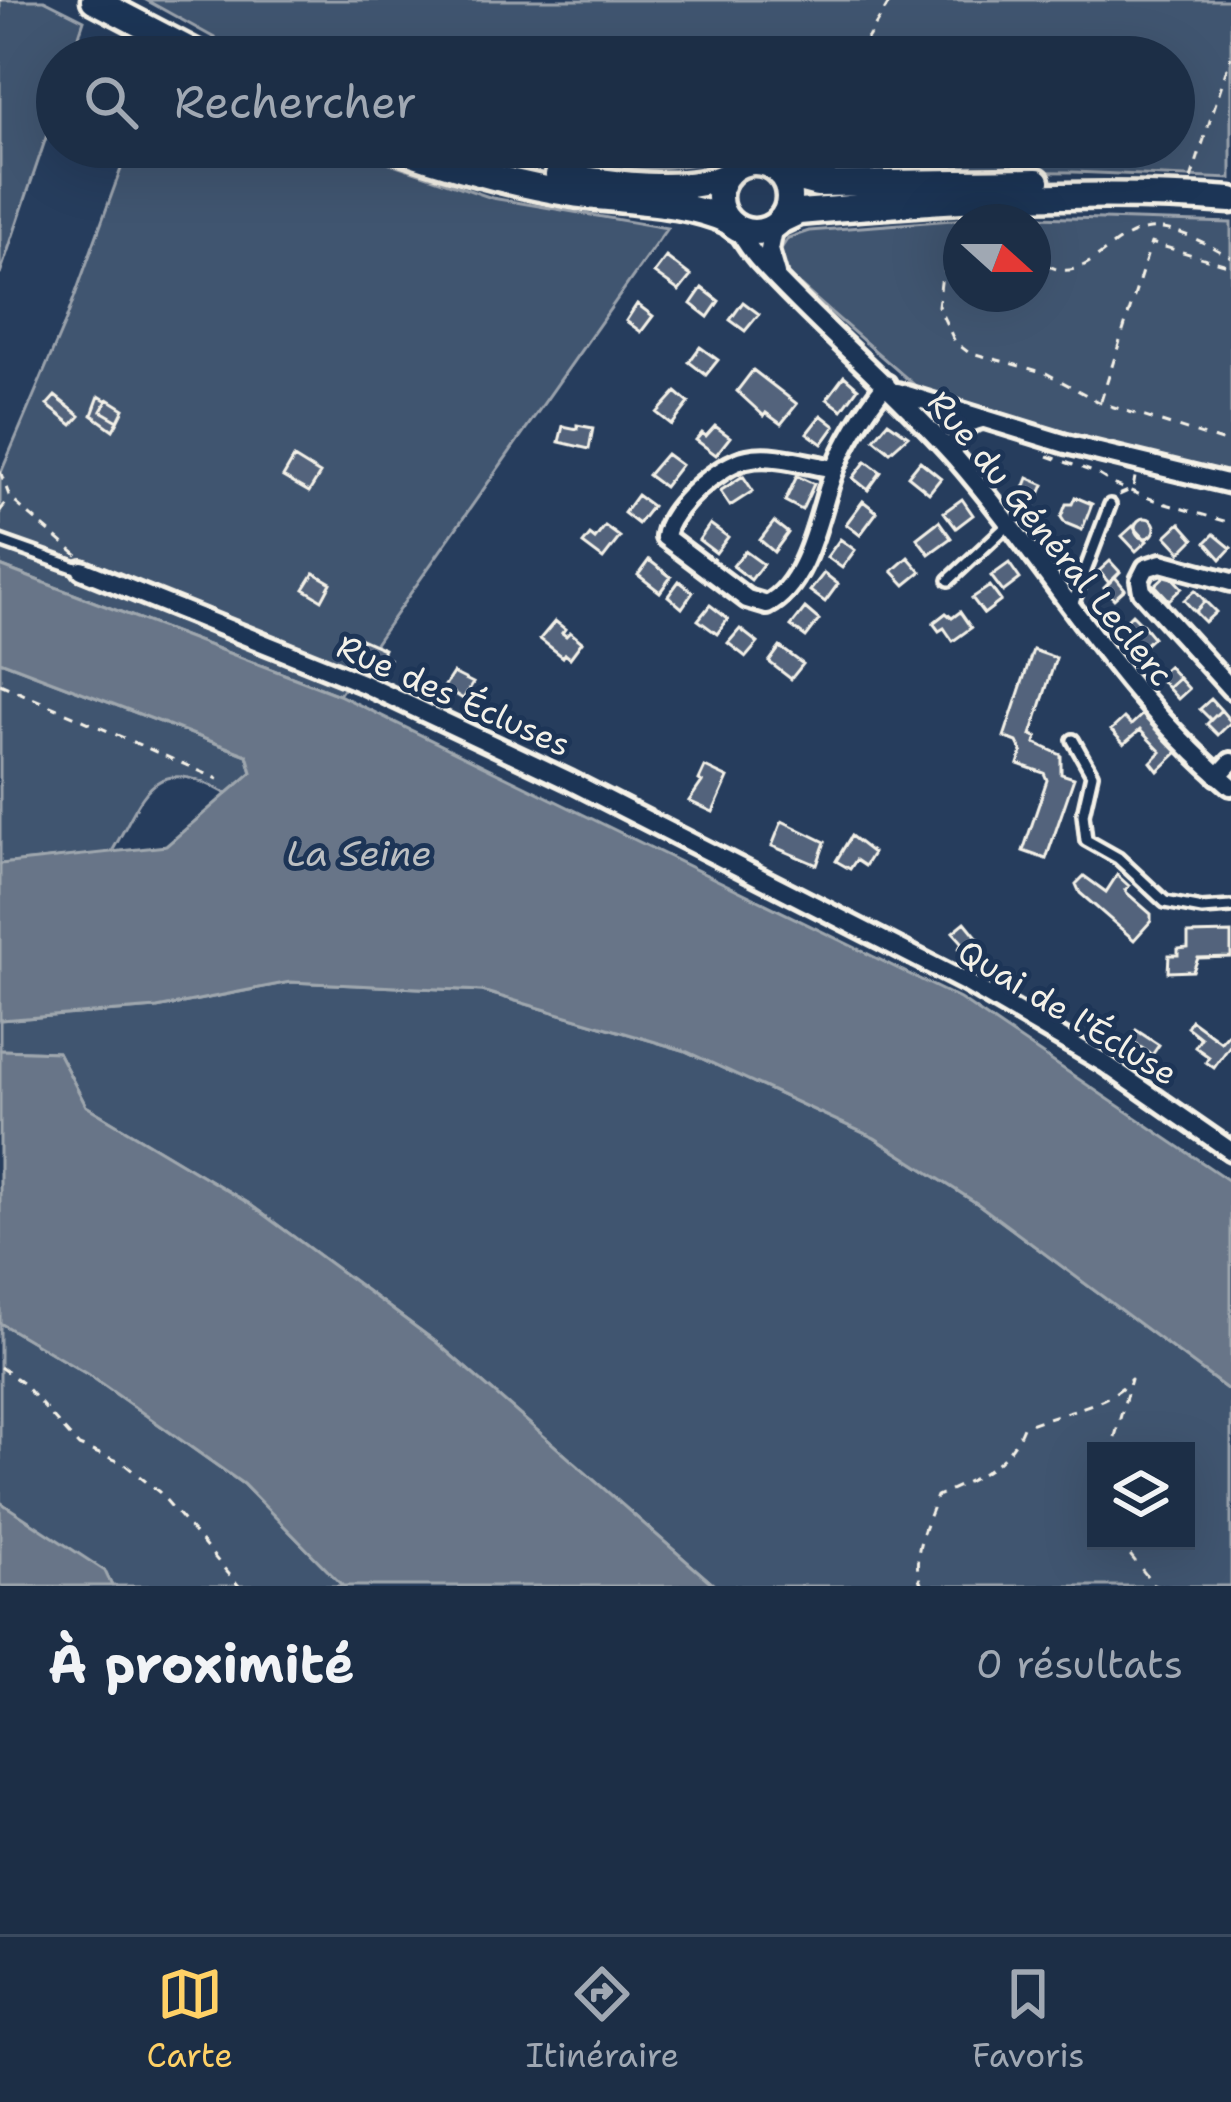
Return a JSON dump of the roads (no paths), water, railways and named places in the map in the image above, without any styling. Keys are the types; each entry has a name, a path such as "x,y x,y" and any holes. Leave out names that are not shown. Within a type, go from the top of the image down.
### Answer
{"main road":[{"path":"94,0 163,36"},
{"path":"116,0 185,36"},
{"path":"462,168 570,194 700,211 751,232 800,212 1022,196 1231,200"},
{"path":"521,168 619,182 698,183 735,168"},
{"path":"772,168 807,183 964,180 1231,190"},
{"path":"776,223 789,196 780,174"},
{"path":"727,175 719,198 731,223"}],"street":[{"name":"Rue du Général Leclerc","path":"731,223 758,259 954,456 1128,684 1227,775"},
{"path":"776,223 770,250 776,275"},
{"path":"835,469 742,460 700,487 671,519 665,537 747,599 767,605 784,594 810,548 835,469 889,387 982,419 1231,484"},
{"path":"954,456 961,429 982,419"},
{"path":"1231,582 1161,562 1146,568 1140,580 1142,591 1231,689"},
{"name":"Rue des Écluses","path":"82,570 438,717 869,933"},
{"name":"Quai de l'Écluse","path":"869,933 967,983 1104,1063 1231,1151"}],"lane":[{"path":"1067,605 1074,600 1110,505"},
{"path":"950,580 1007,526"},
{"name":"Rue des Écluses","path":"0,541 82,570"},
{"path":"1073,740 1092,774 1083,814 1086,840 1118,858 1166,902 1202,909 1231,907"}],"water":[{"name":"La Seine","path":"0,566 339,695 960,999 1231,1182 1231,1392 978,1204 875,1138 683,1050 482,991 290,982 157,1008 0,1020 0,864 166,846 252,772 247,755 0,661"},
{"path":"0,1050 58,1052 86,1106 248,1203 436,1342 715,1586 343,1586 243,1484 92,1377 0,1323"},
{"path":"0,1502 105,1571 112,1586 0,1586"}]}
